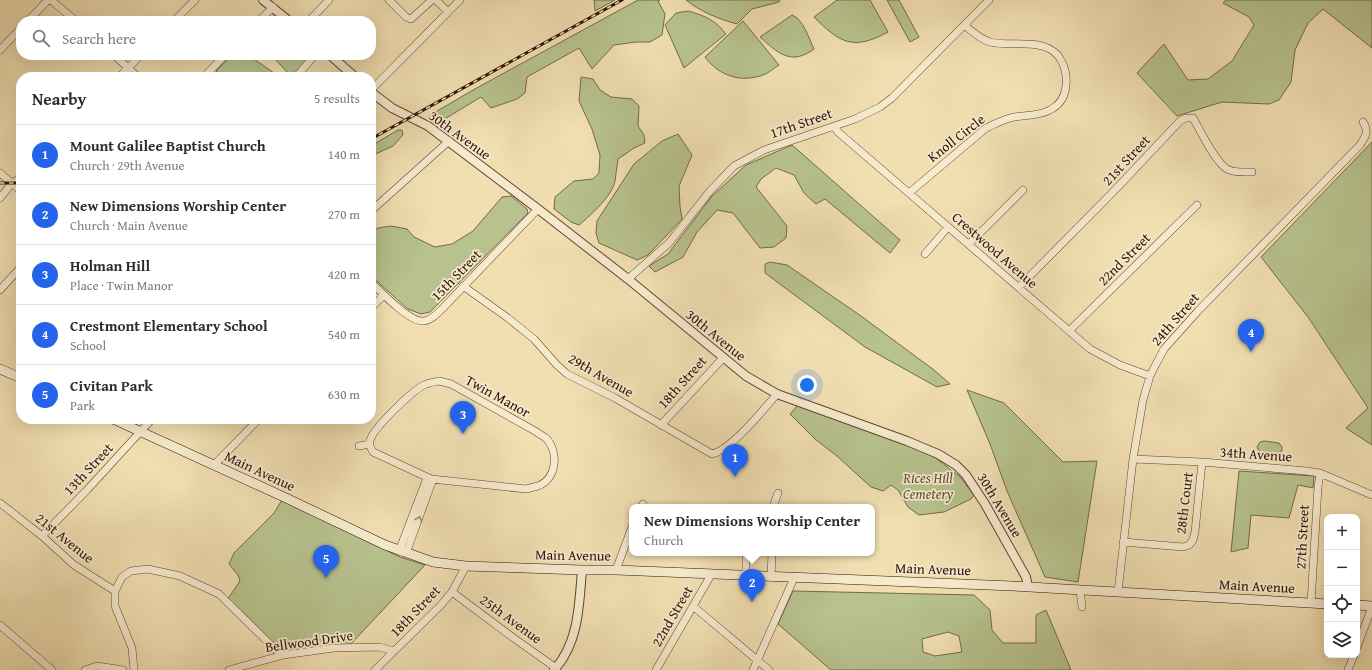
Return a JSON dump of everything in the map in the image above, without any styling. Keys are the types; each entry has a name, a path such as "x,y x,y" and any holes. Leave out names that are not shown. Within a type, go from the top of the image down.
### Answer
{"main road":[{"path":"0,368 16,376"},
{"name":"Main Avenue","path":"123,424 385,546 433,562 466,566 616,570 1028,587 1324,604"},
{"path":"1360,605 1372,606"}],"street":[{"path":"33,16 48,0"},
{"path":"51,0 70,16"},
{"path":"179,16 195,0"},
{"path":"263,0 282,16"},
{"path":"314,16 329,0"},
{"path":"388,0 406,17 412,19 432,0"},
{"path":"436,0 448,12"},
{"path":"376,86 460,0"},
{"name":"17th Street","path":"628,279 669,243 710,191 734,166 764,150 855,119 886,102 989,0"},
{"path":"264,16 272,8"},
{"name":"Knoll Circle","path":"909,193 986,128 997,122 1013,117 1040,114 1050,110 1061,102 1066,89 1066,70 1060,58 1051,49 1038,45 989,42 964,25"},
{"path":"0,50 16,33"},
{"path":"119,60 132,72"},
{"path":"124,72 136,60"},
{"path":"209,72 220,60"},
{"path":"300,72 311,60"},
{"path":"336,60 349,72"},
{"name":"30th Avenue","path":"376,95 392,108 422,122 449,141 628,279 722,358 746,376 777,394 913,444 938,454 956,465 966,475 985,504 1026,577 1028,587"},
{"name":"21st Street","path":"1019,287 1113,192 1180,121 1186,118 1193,118 1222,165 1233,171 1252,172"},
{"name":"24th Street","path":"1118,592 1133,460 1143,400 1150,376 1164,349 1360,145 1367,134 1366,127 1362,122"},
{"name":"Crestwood Avenue","path":"834,126 844,137 1090,349 1107,359 1150,376"},
{"path":"376,207 449,141"},
{"path":"0,173 16,187"},
{"path":"0,198 12,183 16,181"},
{"path":"969,244 1023,190"},
{"name":"22nd Street","path":"1069,331 1197,205"},
{"name":"15th Street","path":"376,287 407,314 417,321 424,321 437,314 538,209"},
{"path":"925,254 948,227"},
{"path":"0,290 16,272"},
{"name":"29th Avenue","path":"463,286 508,318 534,339 567,374 615,398 712,454 719,452 731,443 777,394"},
{"path":"376,303 384,295"},
{"name":"18th Street","path":"661,425 722,358"},
{"name":"Twin Manor","path":"439,381 451,384 535,431 546,439 554,451 555,465 550,477 539,486 526,488 430,479 373,452 370,444 370,439 378,427 414,391 425,384 439,381"},
{"name":"13th Street","path":"42,536 147,424"},
{"path":"214,465 254,424"},
{"path":"360,446 370,444"},
{"name":"34th Avenue","path":"1133,460 1202,462 1306,471 1320,473 1372,494"},
{"name":"28th Court","path":"1123,542 1183,547 1189,545 1193,540 1195,532 1202,462"},
{"name":"27th Street","path":"1311,603 1320,473"},
{"path":"401,552 408,548 430,479"},
{"path":"774,504 778,493"},
{"name":"21st Avenue","path":"0,503 42,536 74,565 115,591"},
{"path":"616,570 629,535"},
{"path":"746,556 746,576"},
{"path":"771,577 772,556"},
{"name":"18th Street","path":"375,670 441,605 452,592 466,566"},
{"path":"134,670 132,648 115,606 115,591 122,577 131,571 148,569 180,576 219,594 276,650 283,655"},
{"path":"555,669 570,647 576,628 582,570"},
{"name":"22nd Street","path":"660,668 711,575"},
{"path":"753,670 794,578"},
{"path":"1080,590 1082,607"},
{"name":"25th Avenue","path":"452,592 555,669"},
{"path":"693,606 769,670"},
{"path":"1360,639 1372,606"},
{"path":"0,625 52,670"},
{"name":"Bellwood Drive","path":"229,670 283,655 334,648 367,646 379,647 394,651"},
{"path":"1348,670 1353,658"},
{"path":"86,670 97,666 123,670"}],"green space":[{"path":"594,0 615,0 595,11"},
{"path":"638,0 660,0 658,1 665,14 662,35 650,42 614,45 592,69 579,48 527,77 525,93 517,99 491,108 481,97 438,123 427,117 473,90"},
{"path":"686,0 780,0 779,2 752,9 737,24 710,15"},
{"path":"837,0 870,0 888,32 876,38 856,42 840,38 832,33 814,17"},
{"path":"887,0 899,0 919,37 910,42"},
{"path":"1226,0 1372,0 1372,48 1323,9 1308,23 1295,50 1291,82 1279,100 1269,104 1222,102 1177,116 1137,73 1164,44 1188,80 1208,79 1232,61 1254,25 1249,17 1223,3"},
{"path":"688,11 710,19 726,34 684,68 665,25 676,13"},
{"path":"792,15 796,17 803,25 814,49 798,57 792,57 779,52 760,37"},
{"path":"743,21 779,65 763,75 747,78 731,76 717,69 705,57"},
{"path":"227,60 255,60 273,72 218,72 216,71"},
{"path":"276,60 307,60 296,72 287,72"},
{"path":"581,77 593,79 600,90 611,97 632,99 639,106 638,126 644,135 645,143 634,148 618,159 615,181 610,193 595,211 579,225 571,222 554,209 555,197 574,181 593,179 599,173 600,155 592,129 579,101"},
{"path":"398,130 402,130 403,135 393,146 376,154 376,143"},
{"path":"678,134 692,155 679,186 682,219 648,255 637,260 599,243 596,233 597,221 634,164 662,141"},
{"path":"1372,142 1372,445 1346,428 1368,408 1308,317 1261,257"},
{"path":"792,145 900,240 890,253 825,199 816,204 804,193 794,175 776,168 761,179 756,187 787,226 786,238 774,247 760,248 733,213 717,210 697,232 683,257 655,272 649,266 668,254 712,196 746,165"},
{"path":"511,196 527,209 528,213 430,312 421,314 408,309 376,280 376,229 378,228 391,226 407,229 414,237 435,247 452,244 473,231 502,197"},
{"path":"770,262 787,265 861,316 934,370 950,384 937,387 865,347 765,273 765,264"},
{"path":"967,390 1004,403 1063,462 1097,461 1078,582 1045,577 1007,491 990,444"},
{"name":"Rices Hill Cemetery","path":"798,405 915,448 936,458 961,478 974,495 971,499 944,512 919,515 908,507 898,490 891,485 883,491 871,487 837,456 815,439 790,414"},
{"path":"1264,441 1279,443 1282,447 1282,451 1277,455 1260,452 1257,447 1260,442"},
{"path":"1239,471 1314,476 1313,488 1298,485 1289,518 1251,515 1248,548 1231,552"},
{"path":"282,500 400,557 425,565 348,647 284,653 227,600 240,581 238,575 229,564 234,553 274,513"},
{"path":"793,591 974,595 990,610 992,630 1003,643 1036,643 1036,615 1046,610 1071,670 831,670 778,624","holes":["948,632 959,636 962,652 935,656 923,652 922,639"]}],"railway":[{"path":"376,136 622,0"},
{"path":"0,183 16,183"}],"place":[{"name":"Crestmont Elementary School","path":"1251,352"},
{"name":"Holman Hill","path":"463,434"},
{"name":"Mount Galilee Baptist Church","path":"735,477"},
{"name":"Civitan Park","path":"326,578"},
{"name":"New Dimensions Worship Center","path":"752,602"}]}
